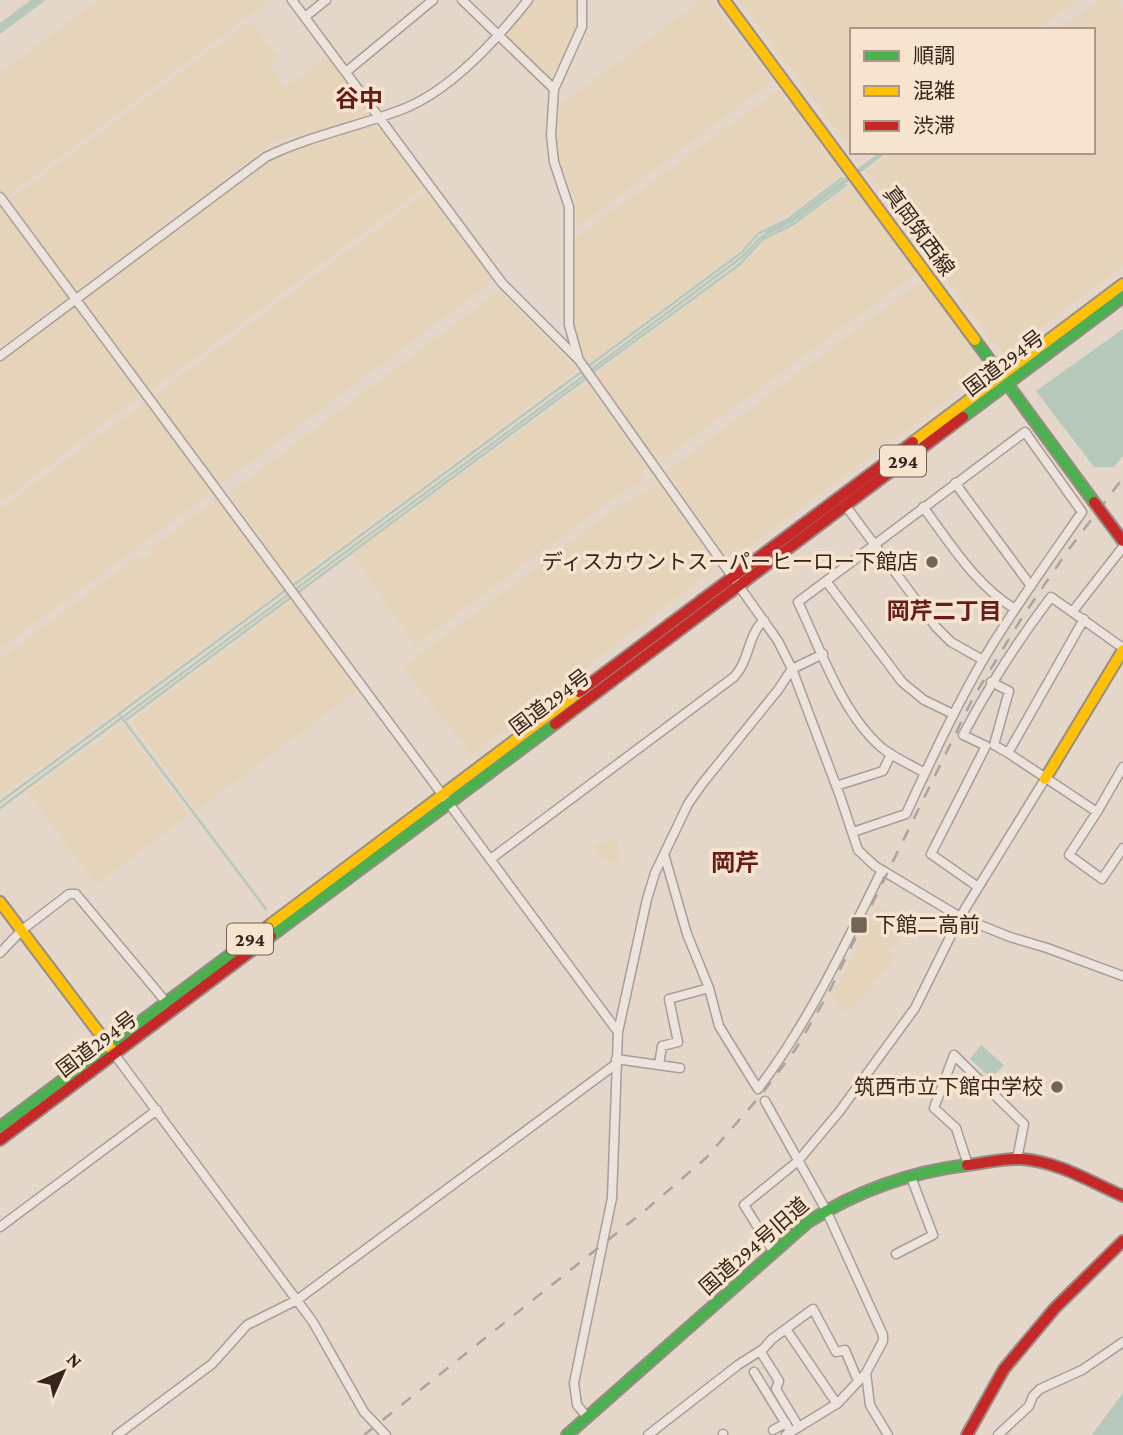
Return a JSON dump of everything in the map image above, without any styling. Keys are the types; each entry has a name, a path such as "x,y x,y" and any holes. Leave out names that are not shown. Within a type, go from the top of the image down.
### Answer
{"main road":[{"name":"真岡筑西線","path":"724,0 1123,541"},
{"name":"国道294号","path":"0,1126 112,1050 166,1002 738,586 845,505 1123,284"},
{"name":"国道294号","path":"0,1140 112,1050 445,798 731,576 1004,379 1123,297"},
{"path":"1045,779 1123,649"},
{"path":"0,902 112,1050"},
{"name":"国道294号旧道","path":"567,1435 774,1253 826,1210 850,1196 911,1177 968,1164 1017,1159 1042,1163 1123,1196"},
{"path":"967,1435 1003,1369 1055,1308 1123,1241"}],"street":[{"path":"292,0 502,283 579,360 764,620 792,669 858,850 882,870 960,917 1123,976"},
{"path":"305,17 326,0"},
{"path":"346,72 433,0"},
{"path":"462,0 554,89"},
{"path":"0,356 266,157 287,147 379,117 423,99 464,69 501,35 528,0"},
{"path":"579,360 569,325 569,207 554,162 551,135 554,89 582,27 582,0"},
{"path":"0,197 492,858 618,1032"},
{"path":"853,832 906,814 953,714 983,660 1082,512 1019,423"},
{"path":"925,773 874,741 853,716 798,602 1025,432"},
{"path":"955,483 1031,586"},
{"path":"845,505 943,635 963,650 983,660"},
{"path":"923,507 982,585 997,599 1015,609"},
{"path":"1073,611 1123,547"},
{"path":"826,581 902,682 924,700 953,714"},
{"path":"1097,812 1008,753 963,735 991,682 1051,597 1123,649"},
{"path":"1008,753 1084,619"},
{"path":"492,858 734,677 743,668 754,629 764,620"},
{"path":"587,1417 577,1405 574,1383 612,1198 618,1032 647,899 664,854 688,804 792,669 823,654"},
{"path":"978,887 931,854 990,746 1009,691 991,682"},
{"path":"836,786 883,771 891,754"},
{"path":"1123,767 1069,855 1102,879 1123,848"},
{"path":"774,1253 744,1205 798,1161 839,1112 915,1008 960,917 1045,779"},
{"path":"664,854 687,934 709,988 719,1026 758,1089 781,1058 833,970 882,870"},
{"path":"0,953 22,930 69,894 76,894 166,1002"},
{"path":"659,1065 662,1046 678,1042 669,999 709,988"},
{"path":"112,1050 297,1300 340,1366 364,1412 386,1435"},
{"path":"968,1164 956,1128 934,1108 954,1055 1024,1124 1017,1159"},
{"path":"117,1435 212,1364 247,1325 297,1300 616,1062 680,1068"},
{"path":"765,1101 826,1210 883,1335 866,1373 837,1404 792,1431"},
{"path":"0,1227 157,1110"},
{"path":"897,1254 933,1235 911,1177"},
{"path":"648,1435 813,1309 836,1352 845,1350 858,1381"},
{"path":"786,1329 837,1404"},
{"path":"998,1435 1028,1406 1040,1389 1082,1370 1123,1342"},
{"path":"760,1351 779,1381 776,1389 792,1431"},
{"path":"754,1372 792,1431"},
{"path":"866,1373 870,1405 888,1435"},
{"path":"773,1430 786,1423"}],"shaded area":[{"path":"31,0 46,0 0,34 0,23"},
{"path":"98,0 270,0 5,198 0,191 0,73"},
{"path":"533,0 577,0 576,29 550,80 506,35"},
{"path":"702,0 711,0 772,81 575,229 576,201 557,156 556,134 561,104"},
{"path":"739,0 1077,0 1040,28 850,28 850,147"},
{"path":"1099,0 1117,0 1123,9 1123,266 1007,353 1002,354 867,171 889,154 1095,154 1095,28 1061,28"},
{"path":"250,21 278,56 269,63 285,87 327,57 370,114 273,143 76,291 8,201"},
{"path":"779,89 844,173 784,217 760,229 738,252 589,363 574,330 574,239"},
{"path":"378,122 425,187 150,391 82,299 277,155"},
{"path":"877,154 885,154 792,223 767,235 764,232 789,220"},
{"path":"852,184 917,273 658,463 596,374 750,258 765,240 796,226"},
{"path":"427,192 493,281 220,485 154,396"},
{"path":"0,207 68,297 0,347"},
{"path":"923,280 981,363 978,377 729,562 666,471"},
{"path":"500,290 578,370 292,582 229,493"},
{"path":"74,307 140,396 0,502 0,362"},
{"path":"1123,329 1123,456 1114,467 1094,467 1036,391"},
{"path":"587,383 646,467 640,475 645,480 621,493 415,645 352,554"},
{"path":"145,402 209,487 208,495 0,649 0,509"},
{"path":"658,483 717,567 471,755 403,667 619,506"},
{"path":"215,500 220,501 285,588 0,796 0,659 137,557 145,558 152,552 150,548"},
{"path":"293,601 359,689 196,811 132,721"},
{"path":"122,725 189,815 96,885 27,792"},
{"path":"617,838 621,863 601,860 595,845"},
{"path":"877,906 910,926 889,951 895,958 872,984 874,987 846,1012 832,997"},
{"path":"981,1045 1004,1065 991,1078 970,1059"},
{"path":"1123,1393 1123,1435 1092,1435 1096,1429"}],"waterway":[{"path":"590,365 741,253 759,233 787,220 842,178"},
{"path":"594,371 740,264 763,239 792,225 846,185"},
{"path":"592,369 742,257 769,232"},
{"path":"295,584 580,373"},
{"path":"0,808 585,375"},
{"path":"300,591 585,379"},
{"path":"611,412 655,475"},
{"path":"661,483 721,568"},
{"path":"120,713 286,590"},
{"path":"127,719 290,598"},
{"path":"0,802 119,714 266,909"}],"railway":[{"path":"364,1435 648,1208 706,1158 761,1095 795,1050 828,994 973,698 1023,616 1123,478"}],"traffic: fast":[{"path":"963,417 1123,297"},
{"path":"975,340 1094,502"},
{"path":"271,936 555,724"},
{"path":"0,1127 271,924"},
{"path":"567,1435 808,1222 884,1184 925,1172 967,1165"}],"traffic: slow":[{"path":"724,0 975,340"},
{"path":"913,442 1123,284"},
{"path":"1045,779 1123,650"},
{"path":"271,924 579,692"},
{"path":"0,902 112,1050"}],"traffic: jam":[{"path":"555,724 963,417"},
{"path":"579,692 913,442"},
{"path":"1094,502 1105,517"},
{"path":"1105,517 1123,541"},
{"path":"0,1140 271,936"},
{"path":"967,1165 1007,1159 1034,1161 1074,1173 1123,1196"},
{"path":"967,1435 1004,1369 1055,1308 1123,1241"}],"place":[{"name":"ディスカウントスーパーヒーロー下館店","path":"932,562"},
{"name":"下館二高前","path":"859,925"},
{"name":"筑西市立下館中学校","path":"1057,1087"}],"district":[{"name":"谷中","path":"359,99"},
{"name":"岡芹二丁目","path":"944,611"},
{"name":"岡芹","path":"735,863"}]}
